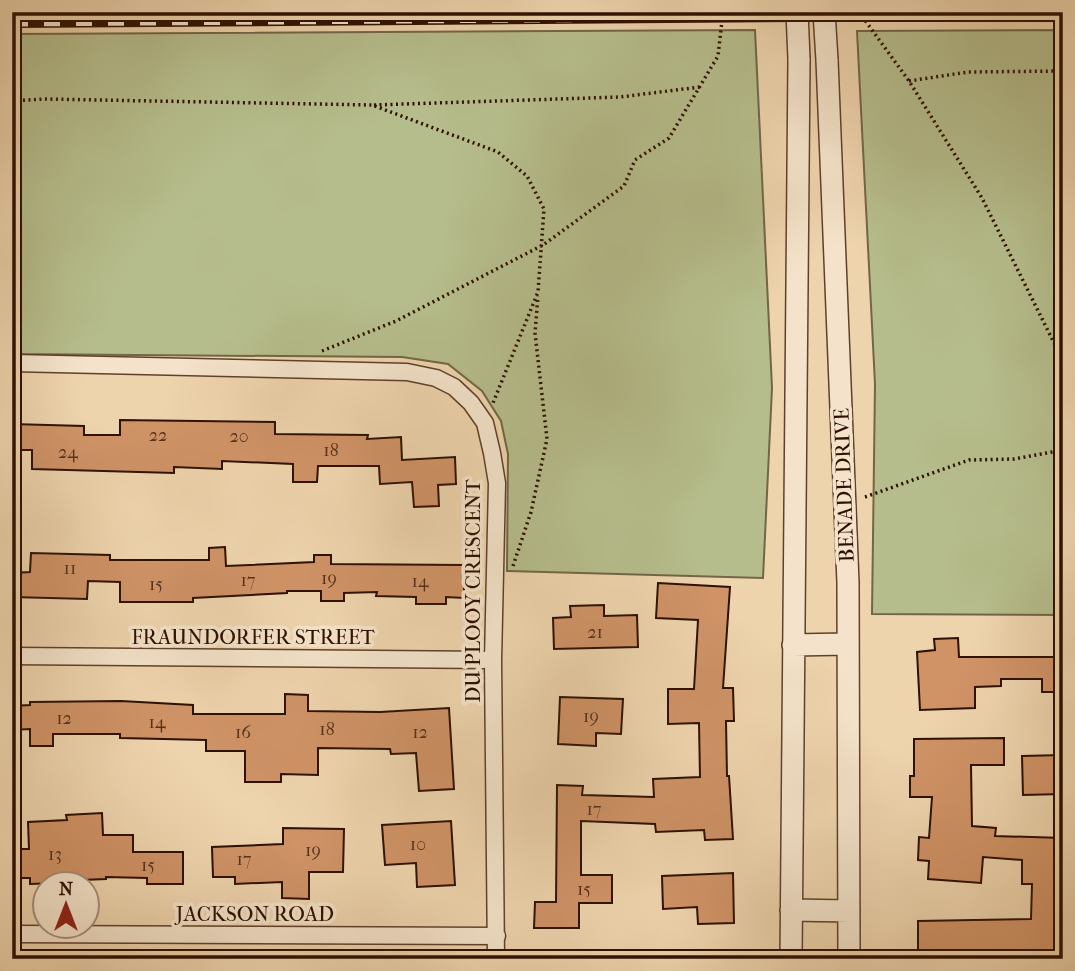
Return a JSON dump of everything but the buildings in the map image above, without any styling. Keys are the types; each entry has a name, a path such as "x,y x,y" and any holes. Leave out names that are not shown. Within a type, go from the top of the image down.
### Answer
{"street":[{"path":"791,959 799,59 797,12"},
{"name":"BENADE DRIVE","path":"824,12 845,505 849,959"},
{"name":"DU PLOOY CRESCENT","path":"12,363 407,372 436,378 454,387 471,403 485,424 496,483 493,660 496,959"},
{"path":"793,645 847,644"},
{"name":"FRAUNDORFER STREET","path":"12,656 493,660"},
{"path":"791,910 849,911"},
{"name":"JACKSON ROAD","path":"12,934 497,936"}],"path":[{"path":"311,356 396,321 543,246 624,186 635,160 669,138 718,56 723,12"},
{"path":"859,12 909,81 982,198 1063,361"},
{"path":"909,81 968,72 1063,71"},
{"path":"12,101 44,99 372,105 620,97 700,87"},
{"path":"372,105 498,152 527,176 544,209 535,333 547,439 531,512 515,565 495,574"},
{"path":"485,424 538,292"},
{"path":"845,505 970,460 1014,458 1063,450"}],"green space":[{"path":"755,30 772,388 763,578 507,571 508,454 501,421 482,391 448,364 402,357 12,354 12,34"},
{"path":"1063,30 1063,615 872,614 875,384 857,31"}],"railway":[{"path":"12,24 1063,16"}]}
